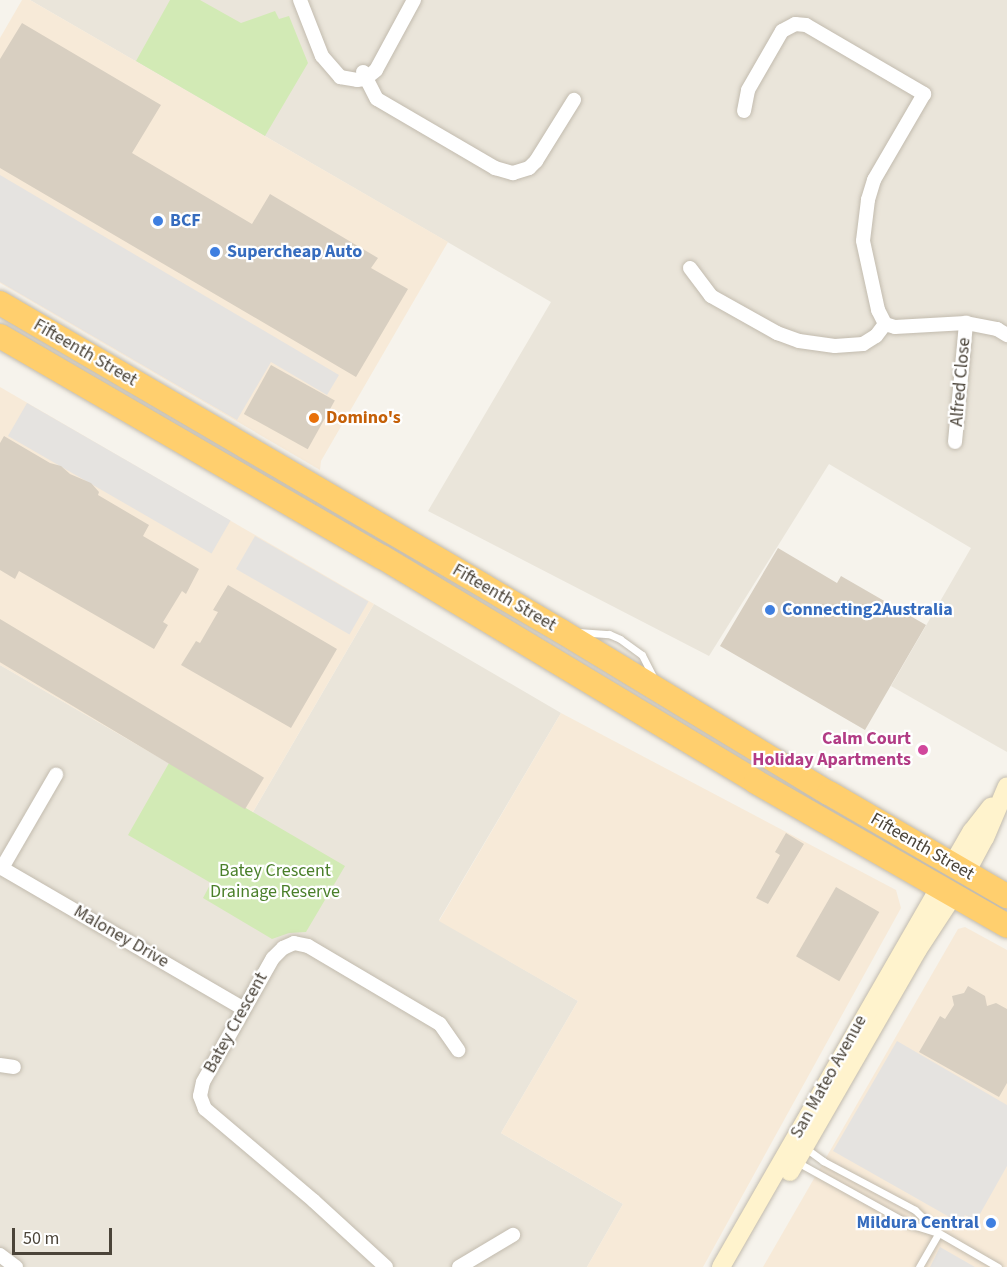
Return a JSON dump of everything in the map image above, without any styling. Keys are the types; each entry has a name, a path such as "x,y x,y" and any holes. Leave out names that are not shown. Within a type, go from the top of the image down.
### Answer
{"highway":[{"name":"Fifteenth Street","path":"0,303 561,631 1007,896"},
{"name":"Fifteenth Street","path":"0,336 264,489 756,782 1007,926"},
{"path":"264,489 278,466"},
{"path":"756,782 772,758"},
{"path":"946,892 959,869"}],"street":[{"path":"300,0 315,42 329,64 349,73 364,75"},
{"path":"364,75 388,46 414,0"},
{"path":"744,111 748,90 782,31 795,24 806,25 924,94 874,180 864,220 866,262 878,310 885,324"},
{"path":"364,75 371,92 385,105 495,168 513,173 529,168 536,161 574,100"},
{"path":"690,268 711,296 777,333 799,340 835,346 863,344 876,336 885,324"},
{"path":"885,324 910,328 938,323 966,323 997,330 1007,335"},
{"name":"Alfred Close","path":"955,442 966,323"},
{"path":"1,867 56,775"},
{"path":"959,869 985,838 1007,786"},
{"name":"Maloney Drive","path":"1,867 242,1008"},
{"name":"San Mateo Avenue","path":"734,1267 917,951 946,892"},
{"name":"San Mateo Avenue","path":"721,1267 946,892"},
{"name":"Batey Crescent","path":"386,1267 314,1201 205,1109 200,1096 203,1082 242,1008 273,958 283,948 294,943 308,946 440,1024 458,1050"},
{"path":"459,1267 513,1235"},
{"path":"0,1255 16,1267"}],"lane":[{"path":"800,1155 824,1161 915,1210 939,1233"},
{"path":"800,1155 909,1224 939,1233 998,1267"},
{"path":"919,1267 939,1233"}],"shaded area":[{"path":"22,0 30,0 448,242 321,461 320,470 0,283 0,38"},
{"path":"30,0 1007,0 1007,752 891,686 971,548 829,464 709,656 428,511 551,302"},
{"path":"0,175 339,375 327,395 271,362 237,420 0,282"},
{"path":"0,387 374,604 253,812 0,665"},
{"path":"27,403 231,520 212,553 8,436"},
{"path":"255,536 368,602 349,634 236,569"},
{"path":"374,604 561,713 439,920 578,1001 501,1133 623,1204 587,1267 0,1267 0,665 253,812"},
{"path":"561,713 896,890 901,908 703,1267 587,1267 623,1204 501,1133 578,1001 439,921"},
{"path":"965,927 1007,950 1007,1267 763,1267 958,929"},
{"path":"897,1041 1007,1105 1007,1166 976,1221 965,1215 960,1223 833,1151"},
{"path":"940,1247 975,1267 930,1267"}],"green space":[{"path":"170,0 200,0 241,23 275,11 279,19 289,16 308,63 265,136 136,61"},
{"name":"Batey Crescent Drainage Reserve","path":"169,763 345,866 306,932 289,933 272,939 203,898 211,883 128,835"}],"building":[{"path":"22,23 161,105 132,153 252,224 270,194 378,258 371,268 408,289 356,377 0,168 0,59"},
{"path":"271,365 335,400 308,449 244,414"},
{"path":"4,436 50,463 61,466 70,474 91,483 99,492 98,495 149,525 143,536 199,569 186,594 182,591 163,622 168,625 154,649 19,571 15,579 0,570 0,443"},
{"path":"778,548 837,583 841,576 926,625 865,730 720,646"},
{"path":"228,585 337,649 291,728 181,665 196,641 200,643 218,612 213,610"},
{"path":"0,619 264,778 245,809 0,662"},
{"path":"786,833 804,844 768,904 756,898 780,855 775,852"},
{"path":"836,887 879,912 839,981 796,956"},
{"path":"968,986 985,996 987,1006 996,1003 1007,1009 1007,1083 999,1097 919,1052 940,1016 945,1019 954,1005 952,996 964,993"}],"place":[{"name":"BCF","path":"158,221"},
{"name":"Supercheap Auto","path":"215,252"},
{"name":"Domino's","path":"314,418"},
{"name":"Connecting2Australia","path":"770,610"},
{"name":"Calm Court Holiday Apartments","path":"923,750"},
{"name":"Mildura Central","path":"991,1223"}]}
